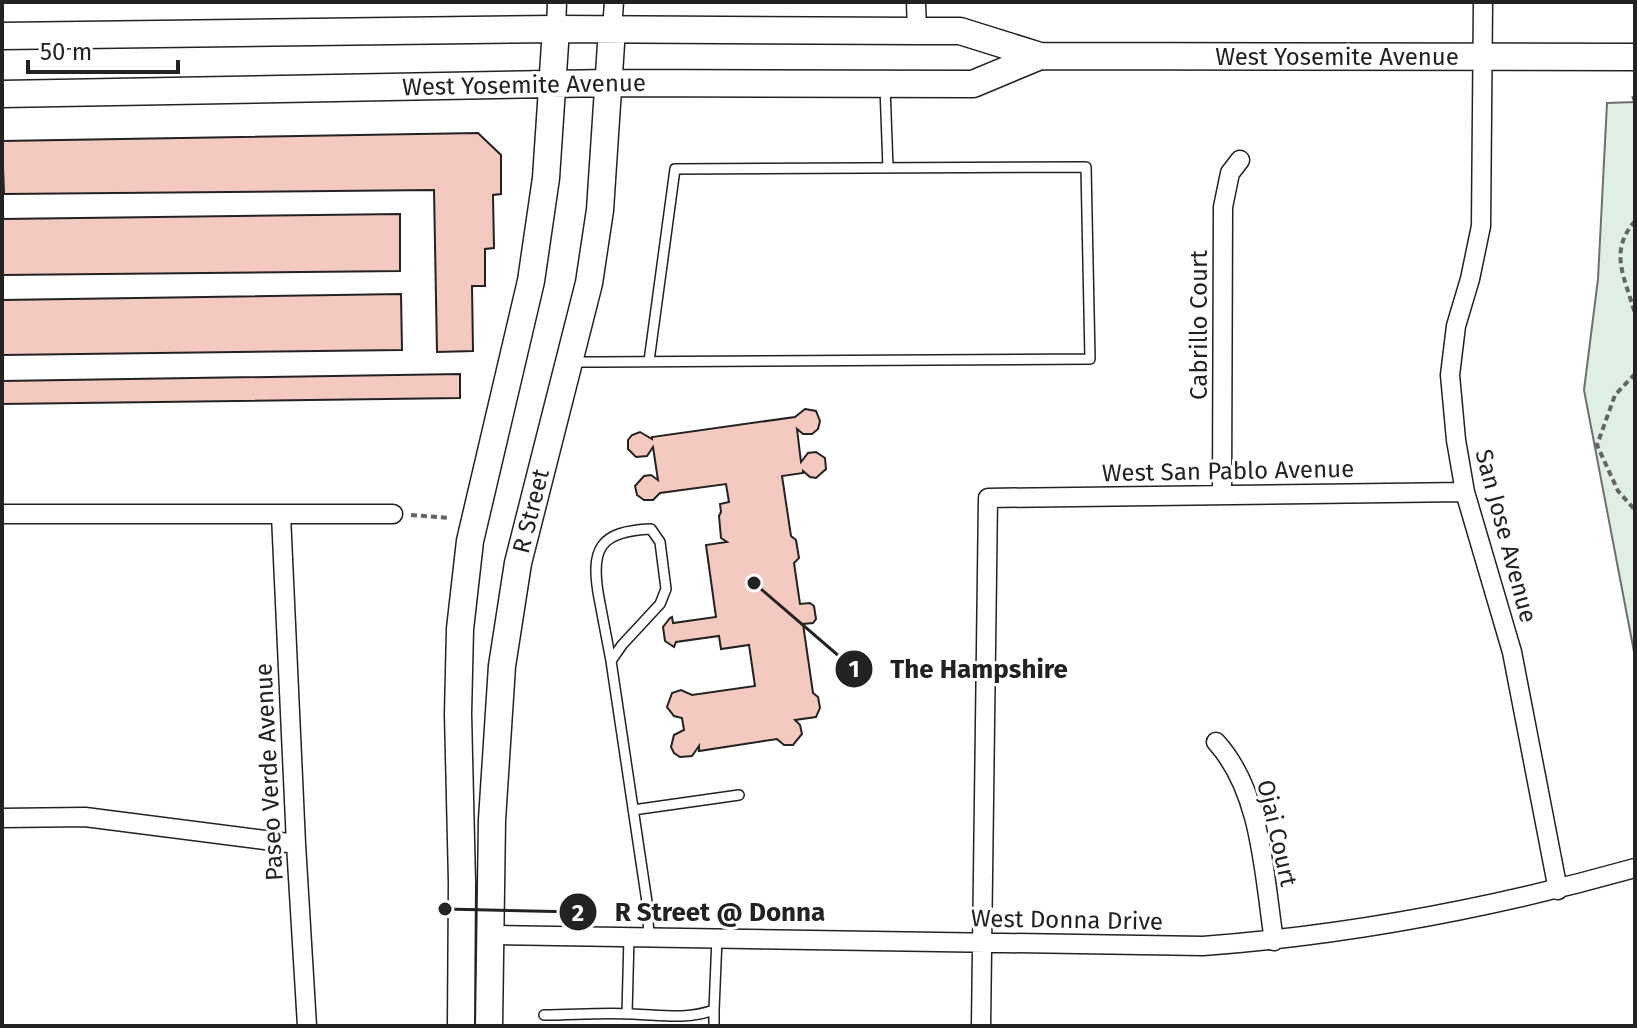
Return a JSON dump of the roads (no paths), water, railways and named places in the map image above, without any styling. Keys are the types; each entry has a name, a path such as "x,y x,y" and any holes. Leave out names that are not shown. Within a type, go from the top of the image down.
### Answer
{"main road":[{"name":"West Yosemite Avenue","path":"2,36 556,29 960,31 1040,56 1635,57"},
{"path":"461,1026 460,629 470,541 531,281 546,178 556,29"},
{"name":"R Street","path":"489,1026 492,820 502,666 518,563 589,283 596,239 612,29"},
{"name":"West Yosemite Avenue","path":"2,94 609,83 973,84 1040,56"}],"street":[{"path":"556,29 557,2"},
{"name":"R Street","path":"612,29 614,2"},
{"path":"917,2 917,31"},
{"name":"San Jose Avenue","path":"1483,2 1481,226 1456,326 1450,375 1465,492 1512,652 1558,890"},
{"name":"Cabrillo Court","path":"1222,495 1223,207 1230,173 1240,160"},
{"name":"West San Pablo Avenue","path":"982,942 988,498 1465,492"},
{"path":"2,514 393,514"},
{"name":"Paseo Verde Avenue","path":"281,515 307,1026"},
{"name":"Ojai Court","path":"1216,742 1232,759 1245,787 1255,825 1274,941"},
{"path":"2,818 85,817 296,844"},
{"name":"West Donna Drive","path":"491,935 1203,946 1274,941 1420,920 1558,890 1635,868"},
{"path":"981,1026 982,942"}],"lane":[{"path":"885,84 888,168"},
{"path":"569,362 1090,359 1086,167 675,169 649,361"},
{"path":"611,661 660,604 666,589 660,542 651,529 615,535 602,545 595,559 649,937"},
{"path":"633,810 739,795"},
{"path":"627,1014 629,937"},
{"path":"714,1026 717,938"},
{"path":"544,1015 627,1014 656,1017 699,1015 714,1010"}],"place":[{"name":"The Hampshire","path":"754,583"},
{"name":"R Street @ Donna","path":"445,909"}]}
